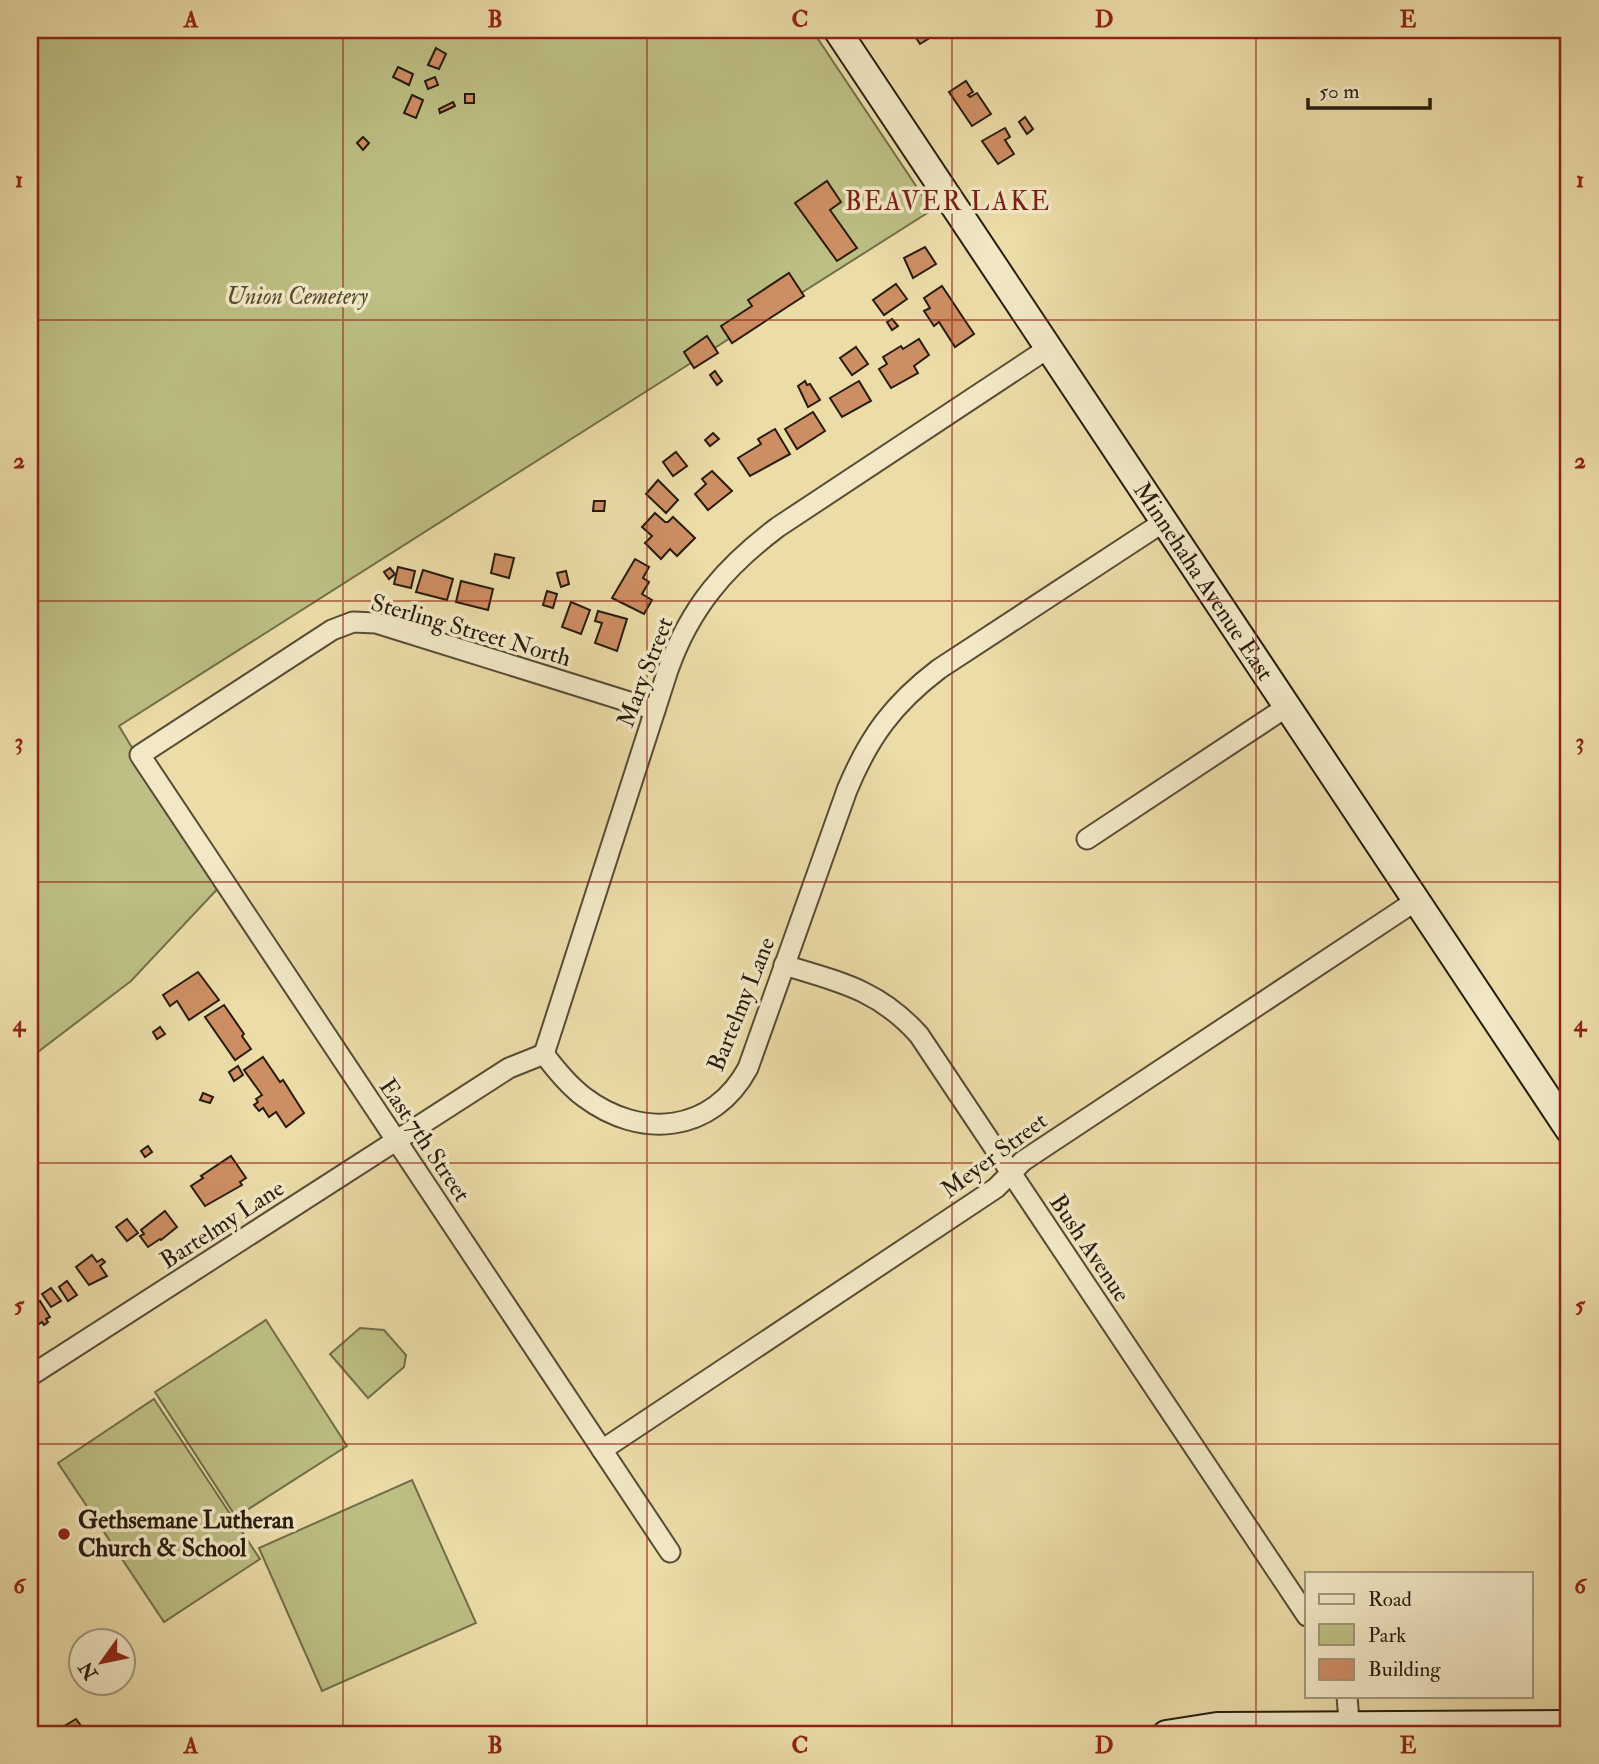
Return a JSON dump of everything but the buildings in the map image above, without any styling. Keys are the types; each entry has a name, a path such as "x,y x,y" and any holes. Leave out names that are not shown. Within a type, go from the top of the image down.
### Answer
{"main road":[{"name":"Minnehaha Avenue East","path":"837,30 1569,1130"},
{"path":"1166,1734 1217,1726 1350,1730 1569,1724"}],"street":[{"name":"Mary Street","path":"544,1054 672,659 702,601 724,573 749,548 1050,347"},
{"name":"Bartelmy Lane","path":"30,1376 509,1068 544,1054 576,1091 611,1113 647,1124 664,1125 699,1117 722,1103 740,1083 748,1068 861,757 876,731 915,687 939,669 1165,521"},
{"name":"Sterling Street North","path":"140,755 332,630 353,622 376,623 655,710"},
{"path":"1087,839 1288,706"},
{"name":"East 7th Street","path":"140,755 670,1552"},
{"name":"Meyer Street","path":"602,1450 996,1188 1023,1161 1417,900"},
{"name":"Bush Avenue","path":"784,965 864,991 885,1002 919,1035 1305,1613"},
{"path":"1347,1698 1350,1730"}],"green space":[{"name":"Union Cemetery","path":"30,30 812,30 932,210 119,726 184,834 224,882 131,981 30,1058"},
{"path":"266,1320 347,1446 236,1517 155,1392"},
{"path":"360,1328 384,1330 406,1355 404,1367 368,1398 330,1354"},
{"path":"154,1399 260,1559 164,1622 58,1463"},
{"path":"412,1480 476,1623 322,1691 259,1548"}],"place":[{"name":"Gethsemane Lutheran Church & School","path":"64,1534"}],"district":[{"name":"BEAVER LAKE","path":"948,201"}]}
